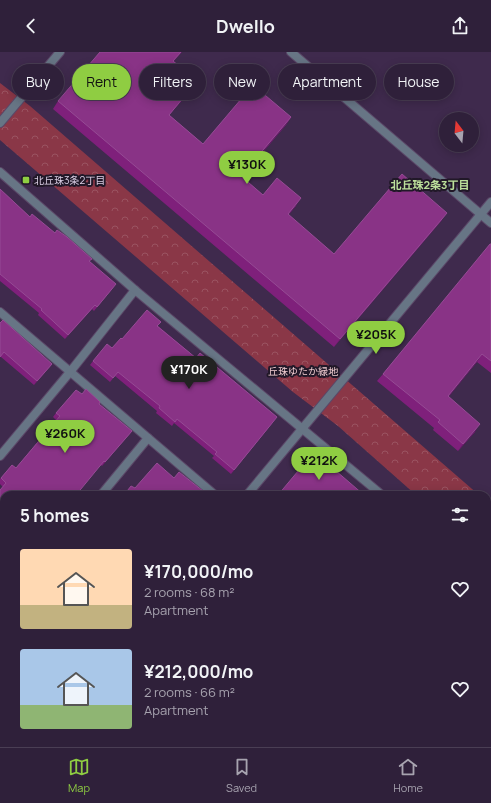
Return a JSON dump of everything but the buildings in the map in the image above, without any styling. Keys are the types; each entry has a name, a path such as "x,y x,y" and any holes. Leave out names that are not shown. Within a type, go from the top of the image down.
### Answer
{"street":[{"path":"0,123 60,52"},
{"path":"291,52 491,223"},
{"path":"0,172 135,290 377,491"},
{"path":"249,491 491,202"},
{"path":"0,456 70,372 135,290"},
{"path":"0,312 211,491"},
{"path":"104,491 148,438"}],"green space":[{"name":"丘珠ゆたか緑地","path":"0,83 12,92 12,100 22,100 30,106 474,491 411,491 338,426 293,392 0,140"}],"place":[{"name":"北丘珠3条2丁目","path":"26,180"}],"district":[{"name":"北丘珠2条3丁目","path":"430,184"}]}
